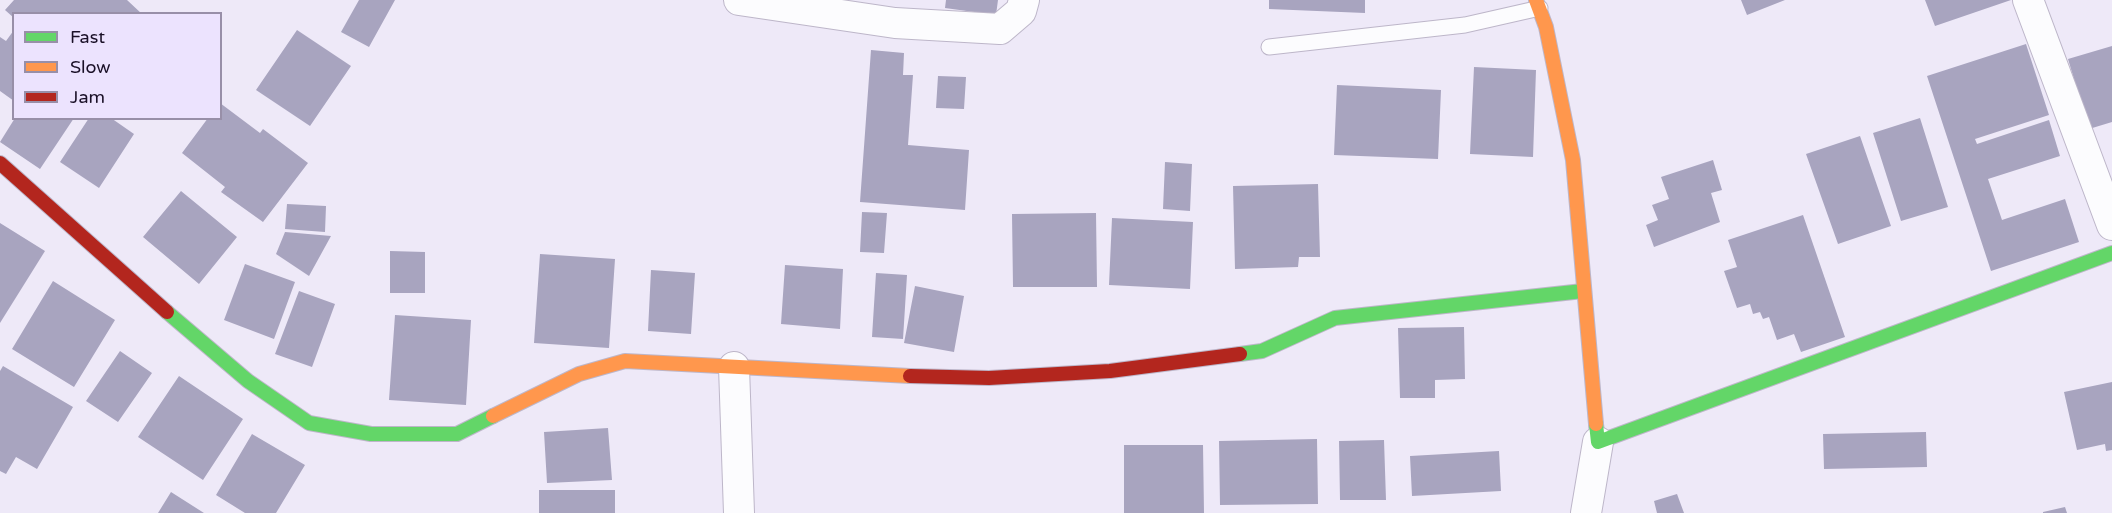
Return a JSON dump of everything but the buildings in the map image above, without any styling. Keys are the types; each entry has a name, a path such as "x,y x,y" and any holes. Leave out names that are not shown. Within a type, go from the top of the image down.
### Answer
{"street":[{"path":"739,0 895,23 1000,29 1021,11 1024,0"},
{"path":"2028,0 2112,225"},
{"path":"1538,4 1546,27 1573,160 1598,442 1586,513"},
{"path":"0,163 164,310 248,381 309,423 371,434 457,434 579,374 625,361 872,375 989,378 1110,371 1262,351 1335,318 1583,291"},
{"path":"1598,442 2112,253"},
{"path":"734,367 739,513"}],"lane":[{"path":"1269,46 1466,25 1538,4"}],"traffic: fast":[{"path":"1596,424 1598,442 2112,253"},
{"path":"1240,354 1262,351 1335,318 1583,291"},
{"path":"167,312 248,381 309,423 371,434 457,434 493,416"}],"traffic: slow":[{"path":"1536,0 1546,27 1573,160 1596,424"},
{"path":"493,416 579,374 625,361 910,376"}],"traffic: jam":[{"path":"0,163 167,312"},
{"path":"910,376 989,378 1110,371 1240,354"}]}
